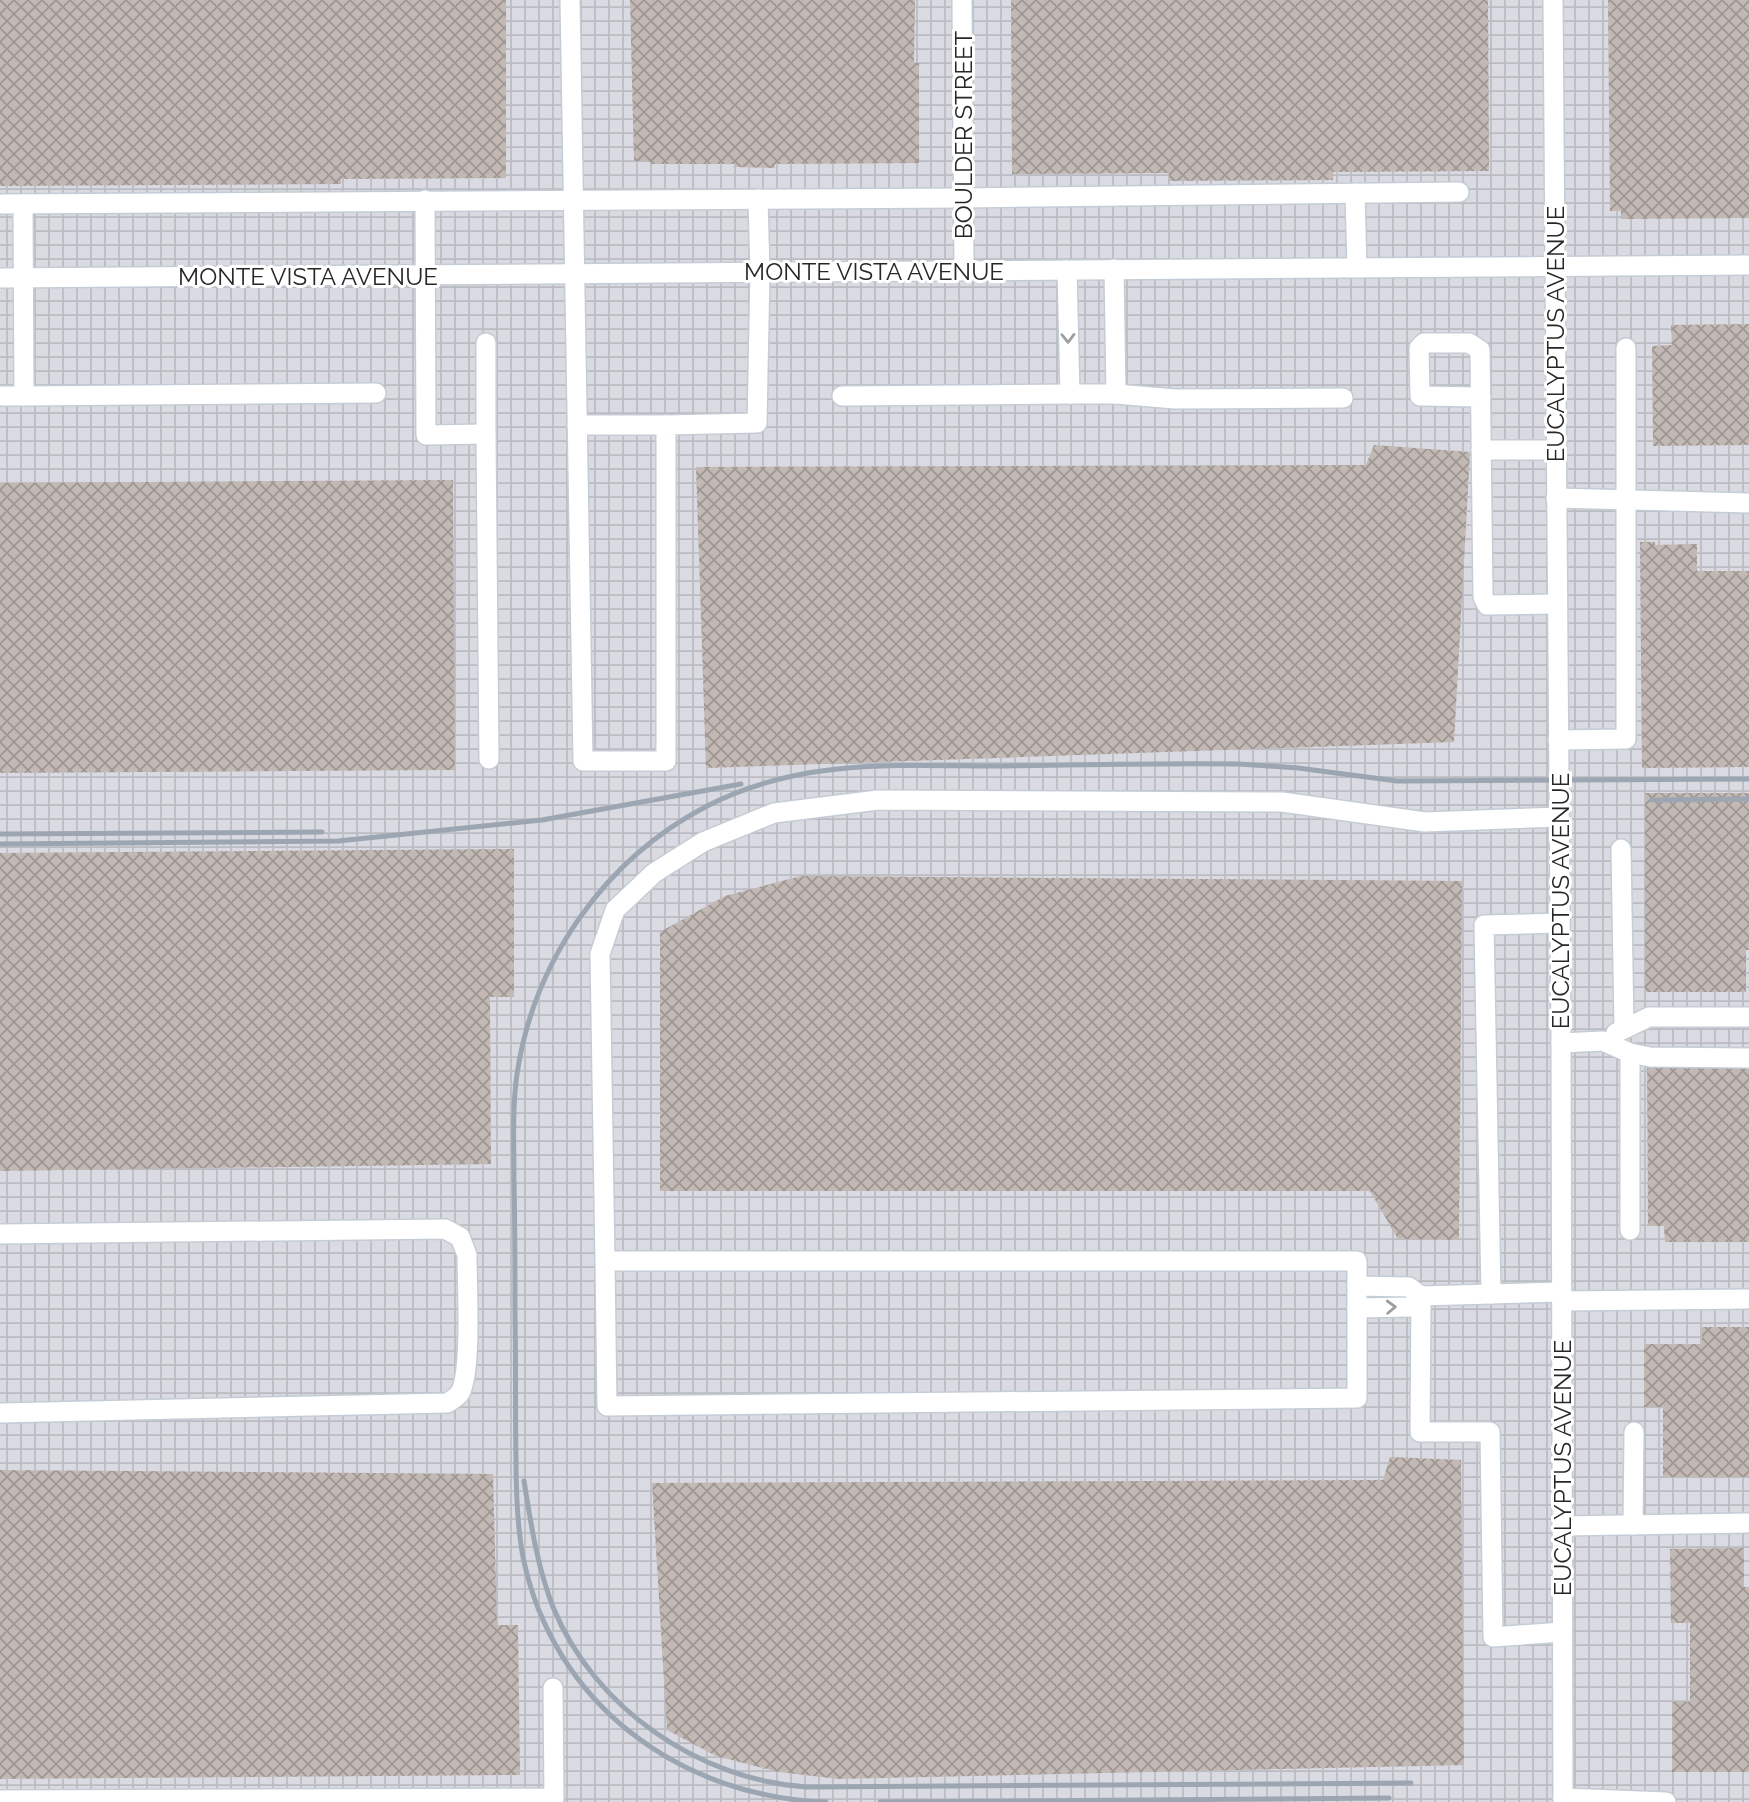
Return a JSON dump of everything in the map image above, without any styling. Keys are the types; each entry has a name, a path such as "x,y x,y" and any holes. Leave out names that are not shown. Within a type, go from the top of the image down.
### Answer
{"street":[{"path":"570,0 583,761 666,761 666,425"},
{"name":"BOULDER STREET","path":"962,0 964,270"},
{"name":"EUCALYPTUS AVENUE","path":"1553,0 1561,1043 1563,1800"},
{"path":"0,204 1459,192"},
{"path":"1355,193 1357,268"},
{"path":"577,425 757,423 760,272 758,199"},
{"path":"425,200 423,275 426,435 486,434"},
{"path":"23,204 24,396"},
{"name":"MONTE VISTA AVENUE","path":"0,278 1749,265"},
{"path":"1114,269 1116,394"},
{"path":"1067,270 1070,394"},
{"path":"486,344 489,759"},
{"path":"1558,740 1626,739 1626,348"},
{"path":"0,396 376,393"},
{"path":"842,396 1116,394 1175,399 1343,398"},
{"path":"1481,397 1483,597 1487,605 1557,604"},
{"path":"1481,450 1556,450"},
{"path":"1556,498 1749,503"},
{"path":"605,1261 1357,1261 1357,1398 607,1406 600,954 615,910 654,873 703,842 774,813 878,800 1282,802 1425,822 1559,817"},
{"path":"1621,849 1624,1027"},
{"path":"1492,1294 1484,925 1560,923"},
{"path":"1604,1041 1624,1027 1649,1017 1749,1017"},
{"path":"1561,1043 1604,1041 1630,1053 1650,1057 1749,1058"},
{"path":"1630,1053 1630,1230"},
{"path":"0,1234 445,1229 460,1237 467,1255 467,1373 460,1392 447,1403 0,1413"},
{"path":"1357,1286 1409,1287 1421,1296 1492,1294 1749,1299"},
{"path":"1357,1308 1410,1307 1421,1296"},
{"path":"1421,1296 1420,1432 1490,1432 1493,1637 1562,1632"},
{"path":"1633,1525 1634,1432"},
{"path":"1562,1526 1749,1523"},
{"path":"0,1800 554,1798 553,1688"},
{"path":"1563,1800 1666,1802"}],"shaded area":[{"path":"0,0 1749,0 1749,1802 0,1802"}],"building":[{"path":"0,0 506,0 506,178 341,179 341,184 0,186"},
{"path":"630,0 915,0 914,63 919,63 919,163 775,164 775,168 734,167 736,164 651,164 634,161"},
{"path":"1011,0 1488,0 1489,171 1333,172 1333,180 1169,181 1169,173 1012,174"},
{"path":"1608,0 1749,0 1749,218 1621,219 1621,211 1610,211"},
{"path":"1749,324 1749,445 1653,446 1652,346 1672,345 1671,325"},
{"path":"1374,445 1470,452 1454,742 706,768 696,467 1366,465"},
{"path":"453,480 455,770 0,773 0,483"},
{"path":"1640,542 1655,542 1655,545 1697,544 1697,571 1749,571 1749,767 1642,768"},
{"path":"1645,793 1749,793 1749,950 1746,950 1746,992 1645,992"},
{"path":"514,849 514,997 490,997 491,1164 0,1171 0,853"},
{"path":"801,876 1462,881 1459,1240 1398,1239 1370,1191 660,1191 660,932 725,896"},
{"path":"1647,1061 1749,1061 1749,1242 1665,1242 1664,1226 1648,1226"},
{"path":"1702,1327 1749,1327 1749,1477 1663,1477 1663,1407 1644,1407 1644,1344 1702,1344"},
{"path":"1390,1457 1461,1460 1464,1765 838,1779 779,1772 716,1756 667,1730 652,1483 1383,1480"},
{"path":"0,1470 493,1474 497,1625 518,1625 520,1775 0,1779"},
{"path":"1744,1548 1744,1587 1749,1587 1749,1772 1672,1772 1672,1702 1690,1702 1690,1623 1671,1623 1670,1549"}],"railway":[{"path":"826,1802 772,1796 721,1782 674,1761 631,1733 594,1698 562,1657 539,1610 523,1557 516,1471 514,1101 517,1074 526,1032 540,991 558,953 580,917 607,884 637,854 670,828 707,806 743,790 779,779 853,768 928,765 1239,764 1298,768 1397,781 1749,779"},
{"path":"0,844 338,841 542,820 741,784"},
{"path":"1652,800 1749,799"},
{"path":"0,834 322,832"},
{"path":"524,1481 543,1576 553,1607 571,1643 595,1677 623,1706 655,1732 690,1754 728,1770 767,1781 807,1787 1411,1783"},
{"path":"880,1802 1389,1798"}]}
